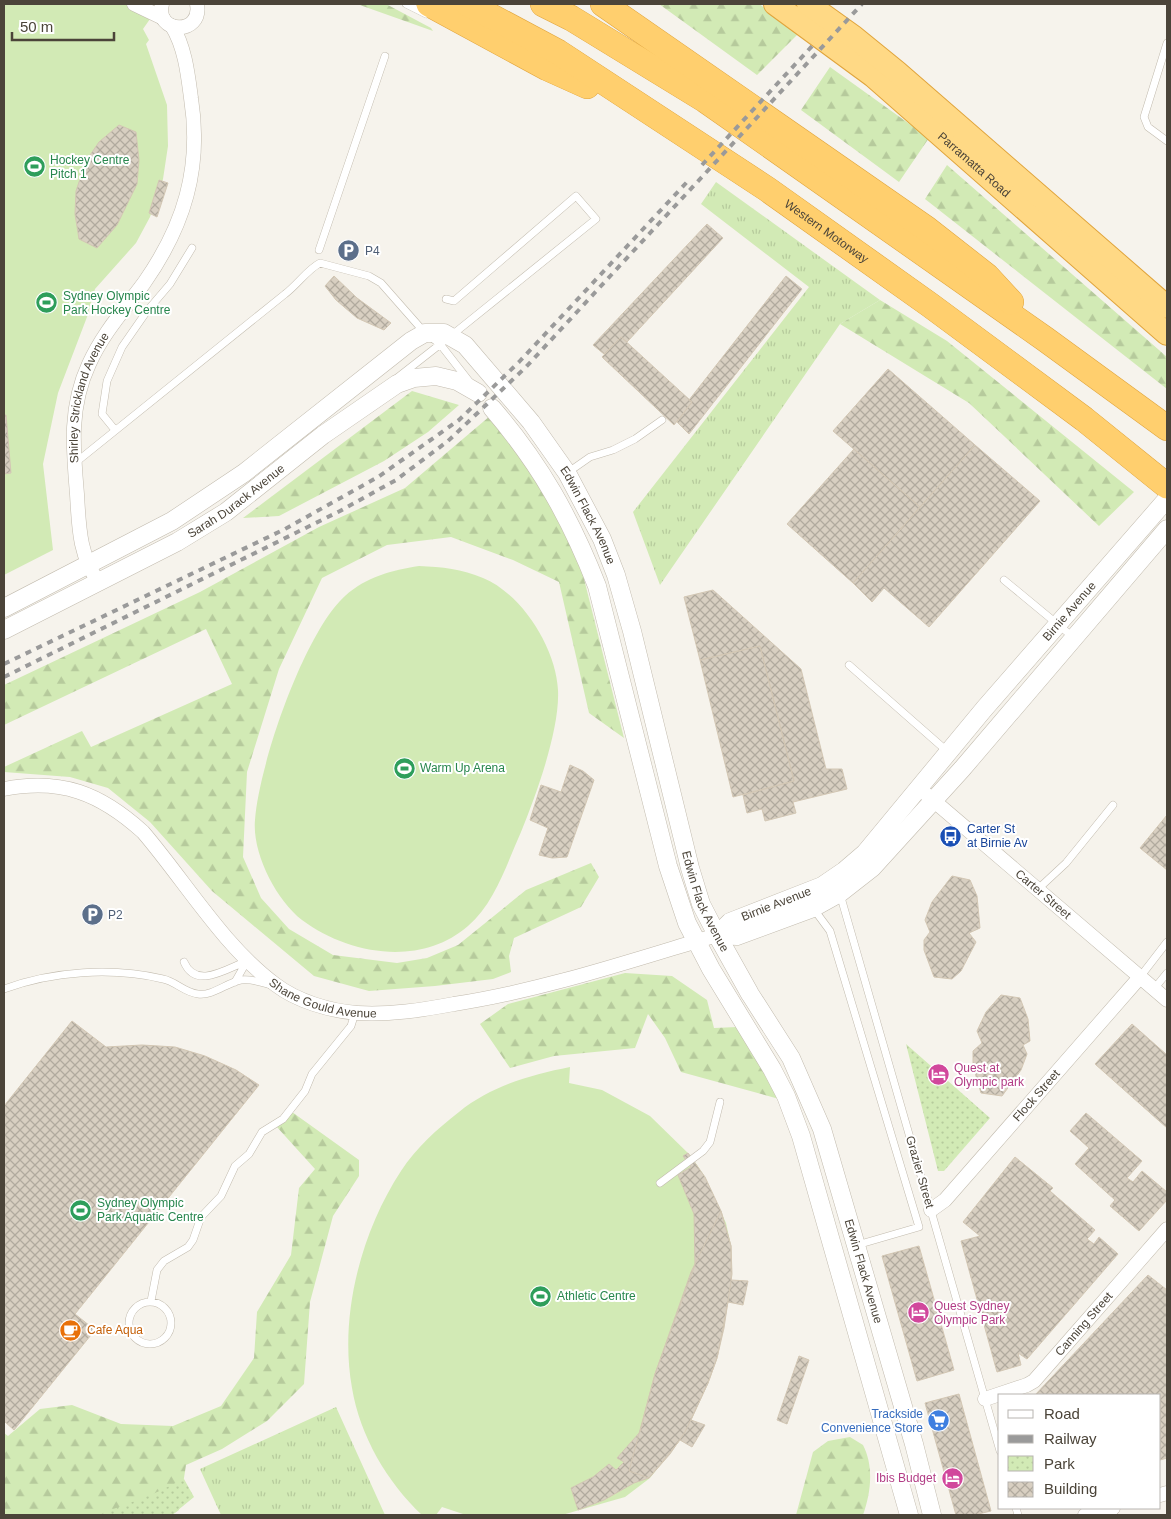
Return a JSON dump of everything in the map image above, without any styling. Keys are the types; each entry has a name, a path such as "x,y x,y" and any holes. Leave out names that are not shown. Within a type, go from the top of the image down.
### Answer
{"highway":[{"name":"Western Motorway","path":"468,4 558,52 850,247 1084,419 1167,486"},
{"path":"543,4 578,22 706,100 1045,339 1167,428"},
{"path":"572,4 720,85"},
{"path":"603,4 927,229 987,276 1045,339"},
{"name":"Parramatta Road","path":"775,4 873,76 1167,334"},
{"name":"Parramatta Road","path":"808,4 854,37 897,72 1167,307"},
{"path":"433,11 547,68 665,122"}],"street":[{"path":"134,4 173,24 194,20 198,10 197,4"},
{"path":"162,4 173,24"},
{"name":"Shirley Strickland Avenue","path":"99,583 87,566 79,528 72,440 76,406 88,365 110,325 143,283 168,245 183,211 193,171 195,133 189,82 179,32 173,24"},
{"path":"425,333 438,331 446,340"},
{"name":"Sarah Durack Avenue","path":"4,608 172,521 244,473 391,356 425,333"},
{"name":"Edwin Flack Avenue","path":"446,340 470,350 531,422 567,473 602,539 616,575 632,631 690,868 701,904 750,994 790,1058 822,1129 914,1444 932,1515"},
{"name":"Sarah Durack Avenue","path":"4,630 177,542 226,512 323,435 389,388 405,381 429,376 448,378 462,383 478,393"},
{"name":"Edwin Flack Avenue","path":"492,408 526,448 566,513 596,586 668,866 681,908 711,969 772,1069 786,1096 801,1136 909,1515"},
{"path":"549,484 567,473"},
{"name":"Birnie Avenue","path":"926,795 949,752 1167,499"},
{"name":"Birnie Avenue","path":"717,935 737,936 813,908 830,893 844,871 926,795 1074,638 1167,529"},
{"name":"Shane Gould Avenue","path":"4,789 29,784 54,785 79,791 103,801 124,815 143,832 247,961 277,986 297,998 355,1013 402,1013 524,991 717,935"},
{"name":"Carter Street","path":"926,795 1167,1000"},
{"name":"Birnie Avenue","path":"717,935 730,922 830,893"},
{"name":"Flock Street","path":"931,1210 945,1200 1140,977"},
{"name":"Canning Street","path":"999,1394 1027,1385 1034,1380 1167,1229"},
{"name":"Canning Street","path":"984,1399 998,1394"},
{"path":"1084,1515 1108,1509"}],"lane":[{"path":"406,4 433,11"},
{"path":"452,26 547,68"},
{"path":"1167,43 1144,117 1148,127 1167,141"},
{"path":"319,250 385,56"},
{"path":"389,388 398,376 446,340 596,219 576,196 454,301 446,299"},
{"path":"115,430 102,414 107,381 122,347 147,311 170,284 192,248"},
{"path":"74,463 301,281 312,267 320,263 369,276 381,283 425,333"},
{"path":"446,340 478,393"},
{"path":"567,473 590,457 613,450 635,439 662,420"},
{"path":"1004,580 1074,638"},
{"path":"850,666 949,752"},
{"path":"1038,889 1066,863 1113,805"},
{"name":"Grazier Street","path":"830,893 931,1210 998,1445"},
{"path":"813,908 830,931 918,1227 855,1246"},
{"path":"1140,977 1167,942"},
{"path":"184,962 191,974 199,977 208,977 247,961"},
{"path":"235,982 247,961"},
{"path":"4,989 26,981 65,974 106,972 166,979 196,994 210,992 235,982 249,980 277,986"},
{"path":"1154,989 1167,973"},
{"path":"151,1302 157,1270 164,1261 188,1247 193,1240 201,1217 221,1196 235,1166 249,1154 262,1132 283,1119 305,1091 312,1074 350,1026 355,1013"},
{"path":"660,1183 703,1151 710,1142 720,1102"},
{"path":"151,1302 161,1304 166,1309 171,1322 168,1335 156,1343 150,1344 136,1339 129,1327 129,1320 135,1308 151,1302"}],"green space":[{"name":"Sydney Olympic Park Hockey Centre","path":"4,4 129,4 150,19 143,29 149,40 146,44 167,105 168,146 163,179 150,217 136,243 95,289 87,317 58,393 43,464 53,550 4,575"},
{"path":"357,4 386,4 431,28 433,31"},
{"path":"659,4 759,4 800,32 757,75"},
{"path":"830,67 929,138 899,182 801,110"},
{"path":"947,165 1167,357 1167,389 925,199"},
{"path":"716,182 880,300 840,324 660,585 633,512 809,287 701,204"},
{"path":"880,300 947,341 1134,492 1099,526 969,403 840,324"},
{"path":"412,391 459,405 428,432 384,461 279,516 243,518"},
{"path":"490,416 530,467 580,563 624,738 589,713 559,582 513,560 451,537 387,545 322,578 279,669 247,772 243,857 261,898 289,929 333,955 397,963 427,958 458,945 526,890 591,863 599,877 581,907 514,938 509,956 511,972 493,979 369,991 314,976 212,891 150,822 108,788 70,777 4,772 4,767 82,731 91,747 232,684 206,629 4,725 4,685 200,592 319,527 405,488"},
{"name":"Warm Up Arena","path":"419,566 467,572 483,578 511,596 523,609 544,640 556,674 558,706 546,762 533,800 505,869 486,906 468,926 449,939 429,947 385,952 341,941 321,932 292,911 275,888 262,861 257,847 255,820 258,796 265,767 286,701 314,639 330,614 353,589 371,579 389,572"},
{"path":"625,973 672,976 707,1000 714,1028 737,1027 779,1099 681,1072 665,1038 648,1014 635,1048 554,1056 510,1068 480,1024 508,1004"},
{"path":"906,1044 990,1118 944,1171 938,1171"},
{"name":"Athletic Centre","path":"570,1067 569,1083 602,1090 650,1116 691,1156 705,1177 726,1223 731,1246 728,1300 717,1358 708,1383 680,1440 650,1478 625,1497 562,1515 466,1515 442,1507 436,1515 422,1515 397,1488 368,1441 352,1388 349,1361 351,1304 364,1247 387,1195 401,1171 427,1139 443,1125 471,1103 498,1088 526,1078"},
{"path":"292,1112 359,1160 359,1176 333,1216 310,1302 304,1384 267,1421 222,1449 186,1465 179,1510 172,1515 4,1515 4,1433 8,1436 40,1409 72,1405 121,1424 173,1426 221,1406 254,1358 257,1312 291,1255 299,1188 315,1169 276,1126"},
{"path":"336,1407 385,1515 221,1515 200,1469"},
{"path":"850,1437 863,1445 869,1462 868,1498 863,1515 796,1515 813,1452 828,1441"},
{"path":"184,1479 194,1497 172,1515 98,1515 153,1494"}],"building":[{"path":"119,125 136,132 139,160 137,184 117,225 97,248 79,239 75,214 76,191 86,161 99,142"},
{"path":"159,180 168,183 157,217 149,213"},
{"path":"707,224 723,238 627,342 621,337 604,354 593,345"},
{"path":"334,276 357,298 391,323 384,330 357,318 336,300 325,286"},
{"path":"786,276 802,289 689,434 677,422 692,402 689,400"},
{"path":"621,337 692,402 674,425 602,357"},
{"path":"888,369 975,445 920,507 833,431"},
{"path":"4,415 6,415 11,473 4,474"},
{"path":"975,445 1040,501 929,627 884,588 872,602 853,583"},
{"path":"854,449 920,507 853,583 787,524"},
{"path":"713,590 801,669 826,769 842,769 847,789 793,802 796,813 765,821 762,809 747,813 743,795 794,781 760,646 700,660 684,597"},
{"path":"760,646 794,781 733,797 700,660"},
{"path":"570,765 583,771 594,780 567,857 552,858 539,855 548,828 530,820 541,785 561,792"},
{"path":"1167,815 1167,870 1140,848"},
{"path":"952,876 970,880 977,896 980,928 969,933 976,942 961,971 952,979 934,977 924,950 924,940 930,932 925,920 932,902"},
{"path":"1001,995 1020,998 1028,1019 1030,1041 1023,1045 1027,1054 1021,1070 1002,1096 981,1093 973,1066 973,1051 982,1043 977,1031 986,1012"},
{"name":"Sydney Olympic Park Aquatic Centre","path":"72,1021 106,1047 142,1045 175,1047 205,1056 236,1070 259,1085 75,1314 95,1330 14,1430 4,1421 4,1106"},
{"path":"1132,1024 1167,1055 1167,1128 1095,1064"},
{"path":"1086,1113 1142,1161 1127,1178 1133,1182 1142,1171 1167,1192 1167,1200 1139,1231 1110,1206 1115,1200 1075,1164 1089,1148 1070,1131"},
{"path":"688,1153 705,1177 721,1211 731,1246 731,1280 748,1281 743,1305 728,1302 717,1358 691,1420 705,1425 692,1447 680,1440 649,1478 634,1483 604,1500 578,1510 571,1488 593,1477 609,1464 616,1470 624,1462 617,1458 640,1432 655,1374 695,1265 694,1214 678,1175 691,1167 683,1156"},
{"path":"1015,1157 1053,1188 1050,1191 1095,1230 1087,1239 1094,1244 1099,1237 1118,1254 1027,1359 1018,1353 1021,1365 997,1372 961,1241 980,1236 963,1222"},
{"path":"721,1211 731,1246 732,1274 724,1328 717,1358 708,1383 685,1432 670,1454 649,1478 629,1471 655,1374 691,1272"},
{"name":"Quest Sydney Olympic Park","path":"919,1246 954,1370 917,1381 882,1256"},
{"path":"1148,1275 1167,1290 1167,1458 1161,1460 1161,1394 1036,1394"},
{"path":"799,1356 809,1360 787,1424 777,1420"},
{"path":"959,1394 991,1511 974,1515 956,1515 925,1403"}],"railway":[{"path":"4,677 340,511 396,480 448,441 526,367 862,4"},
{"path":"702,165 814,44"},
{"path":"4,664 285,529 378,477 459,420 519,362 687,182"}],"place":[{"name":"Hockey Centre Pitch 1","path":"34,167"},
{"name":"P4","path":"349,251"},
{"name":"Sydney Olympic Park Hockey Centre","path":"47,303"},
{"name":"Warm Up Arena","path":"404,768"},
{"name":"Carter St at Birnie Av","path":"951,836"},
{"name":"P2","path":"92,915"},
{"name":"Quest at Olympic park","path":"938,1075"},
{"name":"Sydney Olympic Park Aquatic Centre","path":"81,1210"},
{"name":"Athletic Centre","path":"541,1296"},
{"name":"Quest Sydney Olympic Park","path":"918,1313"},
{"name":"Cafe Aqua","path":"71,1330"},
{"name":"Trackside Convenience Store","path":"939,1421"},
{"name":"Ibis Budget","path":"952,1478"}]}
